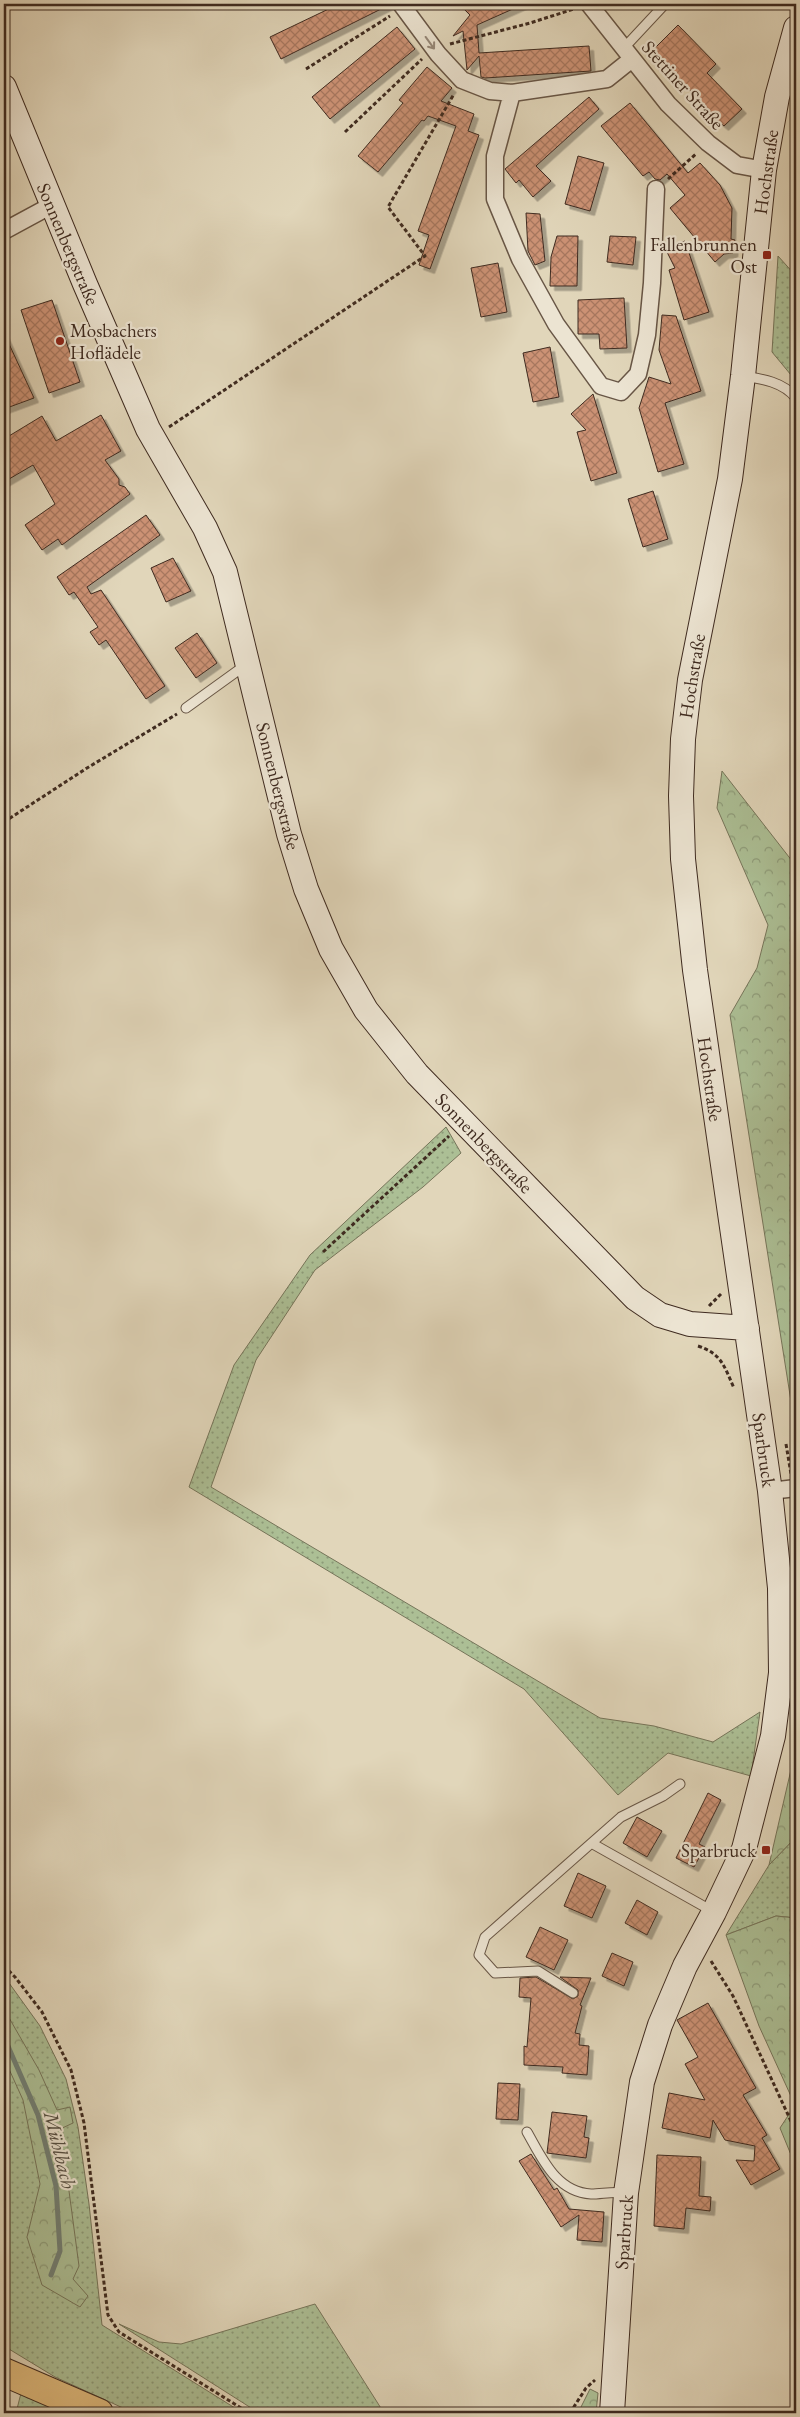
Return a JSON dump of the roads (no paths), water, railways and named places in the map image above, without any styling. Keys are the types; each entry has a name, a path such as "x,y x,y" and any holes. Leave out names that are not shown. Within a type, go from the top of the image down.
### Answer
{"highway":[{"path":"4,2372 99,2413"}],"main road":[{"name":"Hochstraße","path":"747,1328 695,970 683,859 681,796 683,739 690,680 730,479 743,376 764,170 777,96 796,28"},
{"name":"Sonnenbergstraße","path":"4,87 52,205 148,428 205,528 225,572 289,834 306,889 330,948 366,1010 417,1074 635,1298 660,1315 690,1324 709,1327 747,1328"},
{"name":"Sparbruck","path":"612,2413 626,2193 642,2082 660,2025 685,1966 714,1912 744,1849 764,1772 778,1705 782,1626 770,1491 747,1328"}],"street":[{"name":"Stettiner Straße","path":"589,4 668,104 708,144 737,165 764,170"},
{"path":"402,5 438,54 462,80 490,91 512,93 606,79 628,54"},
{"path":"512,93 494,156 495,199 520,258 556,324 601,386 621,392 638,374 647,335 652,284 656,189"},
{"path":"4,231 52,205"},
{"path":"770,1491 796,1488"}],"lane":[{"path":"628,54 665,4"},
{"path":"743,376 772,381 792,392 796,398"},
{"path":"186,708 247,664"},
{"path":"573,1993 538,1971 495,1973 479,1955 485,1937 621,1817 663,1796 680,1784"},
{"path":"592,1844 714,1912"},
{"path":"527,2132 545,2165 567,2188 590,2194 614,2191 626,2193"}],"waterway":[{"name":"Mühlbach","path":"4,2037 38,2115 56,2186 60,2251 51,2275"}],"place":[{"name":"Fallenbrunnen Ost","path":"767,255"},
{"name":"Mosbachers Hoflädele","path":"60,341"},
{"name":"Sparbruck","path":"766,1850"}]}
